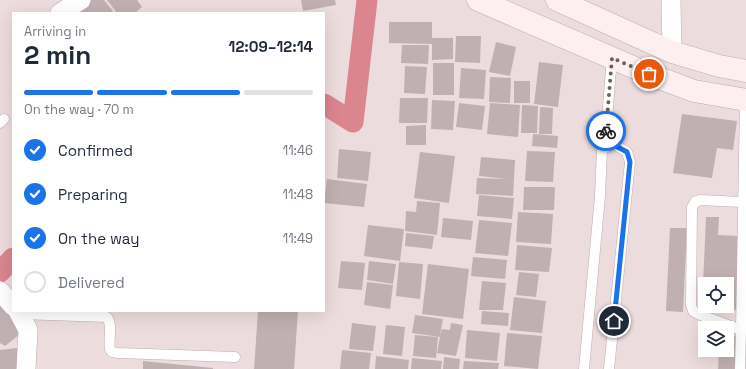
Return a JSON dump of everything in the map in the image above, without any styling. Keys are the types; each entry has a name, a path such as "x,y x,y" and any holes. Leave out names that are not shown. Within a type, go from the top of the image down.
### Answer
{"main road":[{"path":"478,0 649,74 694,91 745,100"},
{"path":"557,0 672,52 719,66 746,71"}],"street":[{"path":"62,12 81,0"},
{"path":"671,0 672,52"},
{"path":"0,291 12,304"},
{"path":"18,312 28,330 26,369"}],"lane":[{"path":"609,369 630,162 627,152 612,144 606,130 612,58"},
{"path":"740,369 742,330 742,202 745,100"},
{"path":"584,369 600,196 602,150 612,144"},
{"path":"742,202 700,200 695,202 692,207 691,305 693,311 698,314 742,330"},
{"path":"43,312 107,317 110,324 110,349 112,352 235,357"}],"building":[{"path":"91,0 104,0 113,11 78,12"},
{"path":"107,0 137,0 142,7 136,12 116,12"},
{"path":"301,0 335,0 336,5 303,11"},
{"path":"389,22 432,22 432,38 453,38 453,59 432,60 432,44 389,43"},
{"path":"456,36 481,36 480,63 455,62"},
{"path":"496,42 516,47 510,76 489,72"},
{"path":"402,45 429,45 428,64 401,63"},
{"path":"539,62 563,65 558,107 534,104"},
{"path":"433,63 454,63 454,95 433,95"},
{"path":"405,66 427,67 425,94 404,93"},
{"path":"461,68 486,70 484,99 459,98"},
{"path":"490,77 511,78 510,103 489,102"},
{"path":"514,81 530,81 530,103 514,103"},
{"path":"400,98 428,98 427,123 399,123"},
{"path":"432,100 455,101 453,130 431,129"},
{"path":"459,103 485,106 482,130 456,127"},
{"path":"490,103 520,105 518,137 487,134"},
{"path":"522,105 538,106 537,133 521,133"},
{"path":"540,107 553,108 552,134 539,134"},
{"path":"682,114 737,121 733,150 717,148 712,178 673,173"},
{"path":"426,125 426,145 406,145 406,126"},
{"path":"533,134 558,136 557,148 532,146"},
{"path":"339,149 371,152 368,181 337,178"},
{"path":"527,151 555,152 553,182 525,181"},
{"path":"420,152 455,156 449,203 414,198"},
{"path":"481,157 515,160 513,196 476,194 477,178 508,179 479,176"},
{"path":"327,179 367,184 364,207 325,203"},
{"path":"524,187 555,187 554,210 523,210"},
{"path":"479,195 514,198 512,219 477,216"},
{"path":"417,201 440,203 437,235 405,231 406,211 416,212"},
{"path":"518,212 553,214 551,244 516,242"},
{"path":"706,217 719,217 718,235 740,236 736,310 734,310 734,277 703,277"},
{"path":"443,218 473,221 471,240 441,237"},
{"path":"479,220 512,223 508,256 475,253"},
{"path":"368,225 404,229 400,261 364,256"},
{"path":"670,228 687,228 683,312 666,311"},
{"path":"406,233 434,236 432,249 405,246"},
{"path":"517,245 552,248 549,272 515,270"},
{"path":"473,257 507,260 505,279 471,276"},
{"path":"341,261 365,263 362,290 338,288"},
{"path":"369,261 396,264 393,284 367,280"},
{"path":"399,262 423,264 420,299 396,296"},
{"path":"428,264 469,269 463,319 422,314"},
{"path":"519,272 539,274 536,297 516,295"},
{"path":"482,281 506,283 503,310 479,310"},
{"path":"367,282 393,285 390,309 364,305"},
{"path":"514,297 546,301 542,333 510,330"},
{"path":"0,304 13,313 20,334 5,346 0,343"},
{"path":"482,311 509,313 508,326 481,324"},
{"path":"258,312 298,312 294,369 254,369"},
{"path":"415,315 443,319 440,335 442,329 450,330 451,323 463,325 456,356 437,353 440,337 412,333"},
{"path":"352,323 376,326 373,351 349,349"},
{"path":"386,325 405,327 402,356 383,354"},
{"path":"467,330 500,333 497,361 465,358"},
{"path":"507,333 542,336 538,369 504,366"},
{"path":"415,335 438,337 436,358 413,356"},
{"path":"734,336 737,336 735,369 718,369 719,357 734,357"},
{"path":"17,348 17,369 0,369 0,350"},
{"path":"342,350 371,353 369,369 340,369"},
{"path":"376,356 409,360 408,369 375,369"},
{"path":"444,357 460,359 459,369 443,369"},
{"path":"412,358 442,361 441,369 411,369"},
{"path":"143,361 213,368 213,369 143,369"},
{"path":"464,361 499,363 498,369 463,369"}],"waterway":[{"path":"325,105 353,122 367,0"},
{"path":"0,272 12,259"}],"way so far":[{"path":"606,131 612,58 649,74"}],"route":[{"path":"606,131 612,144 627,152 630,162 614,321"}]}
